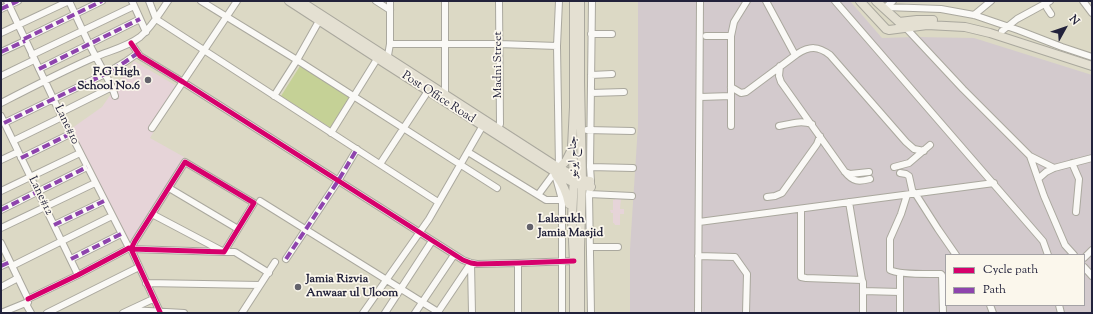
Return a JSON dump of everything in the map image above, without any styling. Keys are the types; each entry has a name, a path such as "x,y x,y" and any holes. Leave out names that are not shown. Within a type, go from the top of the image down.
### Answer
{"main road":[{"name":"Post Office Road","path":"288,1 317,17 387,62 482,126 496,131"},
{"name":"Post Office Road","path":"300,1 317,17 377,58 387,62 445,95 496,131 557,170 578,181 590,184"},
{"name":"جناح ایونیو","path":"574,1 574,107 572,147 578,181 585,202 580,313"},
{"name":"جناح ایونیو","path":"574,313 572,218 581,163 580,1"},
{"path":"860,1 886,29 893,30 917,20 967,22 1005,29 1092,61"},
{"path":"876,1 886,8 903,25 965,27 990,33 1092,66"},
{"path":"572,147 566,161 557,170 568,195 572,218"}],"street":[{"path":"1,9 8,3 18,1"},
{"path":"1,33 69,1 89,44 112,87 115,96"},
{"path":"1,52 102,1"},
{"path":"149,1 156,19 438,202"},
{"path":"1,103 96,57 131,43 146,32 168,1"},
{"path":"201,1 354,96 497,188"},
{"path":"152,128 237,1"},
{"path":"376,1 390,10"},
{"path":"387,62 390,44 390,1"},
{"path":"445,1 445,95"},
{"name":"Madni Street","path":"496,131 500,124 499,1"},
{"path":"559,1 557,46 557,170 562,200 562,313"},
{"path":"591,313 590,247 585,202 590,184 592,1"},
{"path":"698,313 700,1"},
{"path":"731,126 731,36 734,22 747,1"},
{"path":"766,1 795,55"},
{"path":"835,1 1043,241 1048,254"},
{"path":"886,8 892,1"},
{"path":"974,15 991,1"},
{"path":"1083,1 1092,13"},
{"path":"1005,29 1017,19 1047,2"},
{"path":"1047,2 1046,8 1051,14"},
{"name":"Lane#10","path":"8,3 70,134 130,249 160,312"},
{"path":"1,76 33,57 133,4 146,32"},
{"path":"886,8 941,9 974,15 1005,29 1018,30 1092,57"},
{"path":"274,96 297,60 317,17"},
{"path":"39,68 140,19"},
{"path":"903,25 963,89 1030,156 1044,196 1066,245 1073,254"},
{"path":"591,34 612,34"},
{"path":"706,36 731,36"},
{"path":"131,43 140,56 463,260 471,263 518,263 574,260"},
{"path":"390,44 499,44 557,46"},
{"path":"731,87 741,93 746,92 795,55 805,49 819,48 830,55 906,142 914,149 924,151"},
{"path":"4,123 105,74 138,53"},
{"path":"331,132 377,58"},
{"path":"780,66 779,76 781,82 845,172 870,176"},
{"path":"591,75 612,74"},
{"path":"13,142 112,87"},
{"path":"380,164 428,91"},
{"path":"591,93 624,92"},
{"path":"700,97 731,96"},
{"name":"Lane#12","path":"1,116 78,275"},
{"path":"779,126 800,122 812,124"},
{"path":"363,313 420,232 482,126"},
{"path":"580,130 632,131"},
{"path":"1,160 20,155 70,134"},
{"path":"768,198 782,193 817,144 820,136"},
{"path":"894,167 909,163 930,145"},
{"path":"286,258 338,181 357,149"},
{"path":"468,152 546,200 562,200"},
{"path":"1,192 80,153"},
{"path":"1030,156 1037,158 1054,168"},
{"path":"1038,179 1046,172 1054,168 1092,158"},
{"path":"130,249 186,162 254,203 224,252"},
{"path":"581,163 590,184"},
{"path":"1072,163 1079,178 1076,212"},
{"path":"1,210 87,167"},
{"path":"590,167 633,168"},
{"path":"538,195 557,170"},
{"path":"900,174 906,174 909,176 912,194 955,254"},
{"path":"1,228 95,183"},
{"path":"698,222 994,183"},
{"path":"590,184 632,196"},
{"path":"169,188 238,229"},
{"path":"912,194 890,239 890,270 900,272 942,274 943,313"},
{"path":"54,225 104,201"},
{"path":"260,201 438,312 471,263"},
{"path":"849,202 863,282 863,313"},
{"path":"800,208 801,277 862,280"},
{"path":"152,214 224,252"},
{"path":"1,266 11,264 112,216"},
{"path":"71,259 121,234"},
{"path":"385,313 432,240"},
{"path":"1,245 28,300 27,306 31,313"},
{"path":"590,247 618,247"},
{"path":"1,313 130,249 234,252 269,273"},
{"path":"415,313 454,255"},
{"path":"698,256 735,257 747,274 746,313"},
{"path":"242,313 275,262"},
{"path":"471,263 472,313"},
{"path":"518,263 518,313"},
{"path":"47,313 139,267"},
{"path":"1085,268 1092,276"},
{"path":"900,272 900,313"},
{"path":"1,287 18,278"},
{"path":"146,283 260,285"},
{"path":"863,291 900,292"},
{"path":"123,313 153,299"},
{"path":"131,310 184,313"}],"shaded area":[{"path":"638,1 850,1 882,38 974,38 1092,75 1092,313 630,313 630,249 638,125"},
{"path":"134,61 180,88 150,138 184,157 129,244 68,131 102,107"},
{"path":"615,198 621,198 620,209 624,209 624,214 620,214 620,225 615,225 613,223 613,213 611,213 610,210 613,210 613,200 615,200"}],"green space":[{"path":"300,66 350,97 331,128 281,96"}],"marked path":[{"path":"1,9 18,1"},
{"path":"24,39 102,1"},
{"path":"39,69 140,19"},
{"path":"1,52 25,41"},
{"path":"4,123 105,74 138,53"},
{"path":"21,158 70,134"},
{"path":"286,259 338,181 357,149"},
{"path":"1,210 87,167"},
{"path":"54,225 104,201"},
{"path":"71,259 121,234"},
{"path":"1,266 10,262"}],"cycle path":[{"path":"131,43 140,56 463,260 477,264 574,261"},
{"path":"28,299 129,248 131,249 224,252 254,203 185,162 131,249 160,312"}],"place":[{"name":"F.G High School No.6","path":"148,80"},
{"name":"Lalarukh Jamia Masjid","path":"530,227"},
{"name":"Jamia Rizvia Anwaar ul Uloom","path":"298,287"}]}
